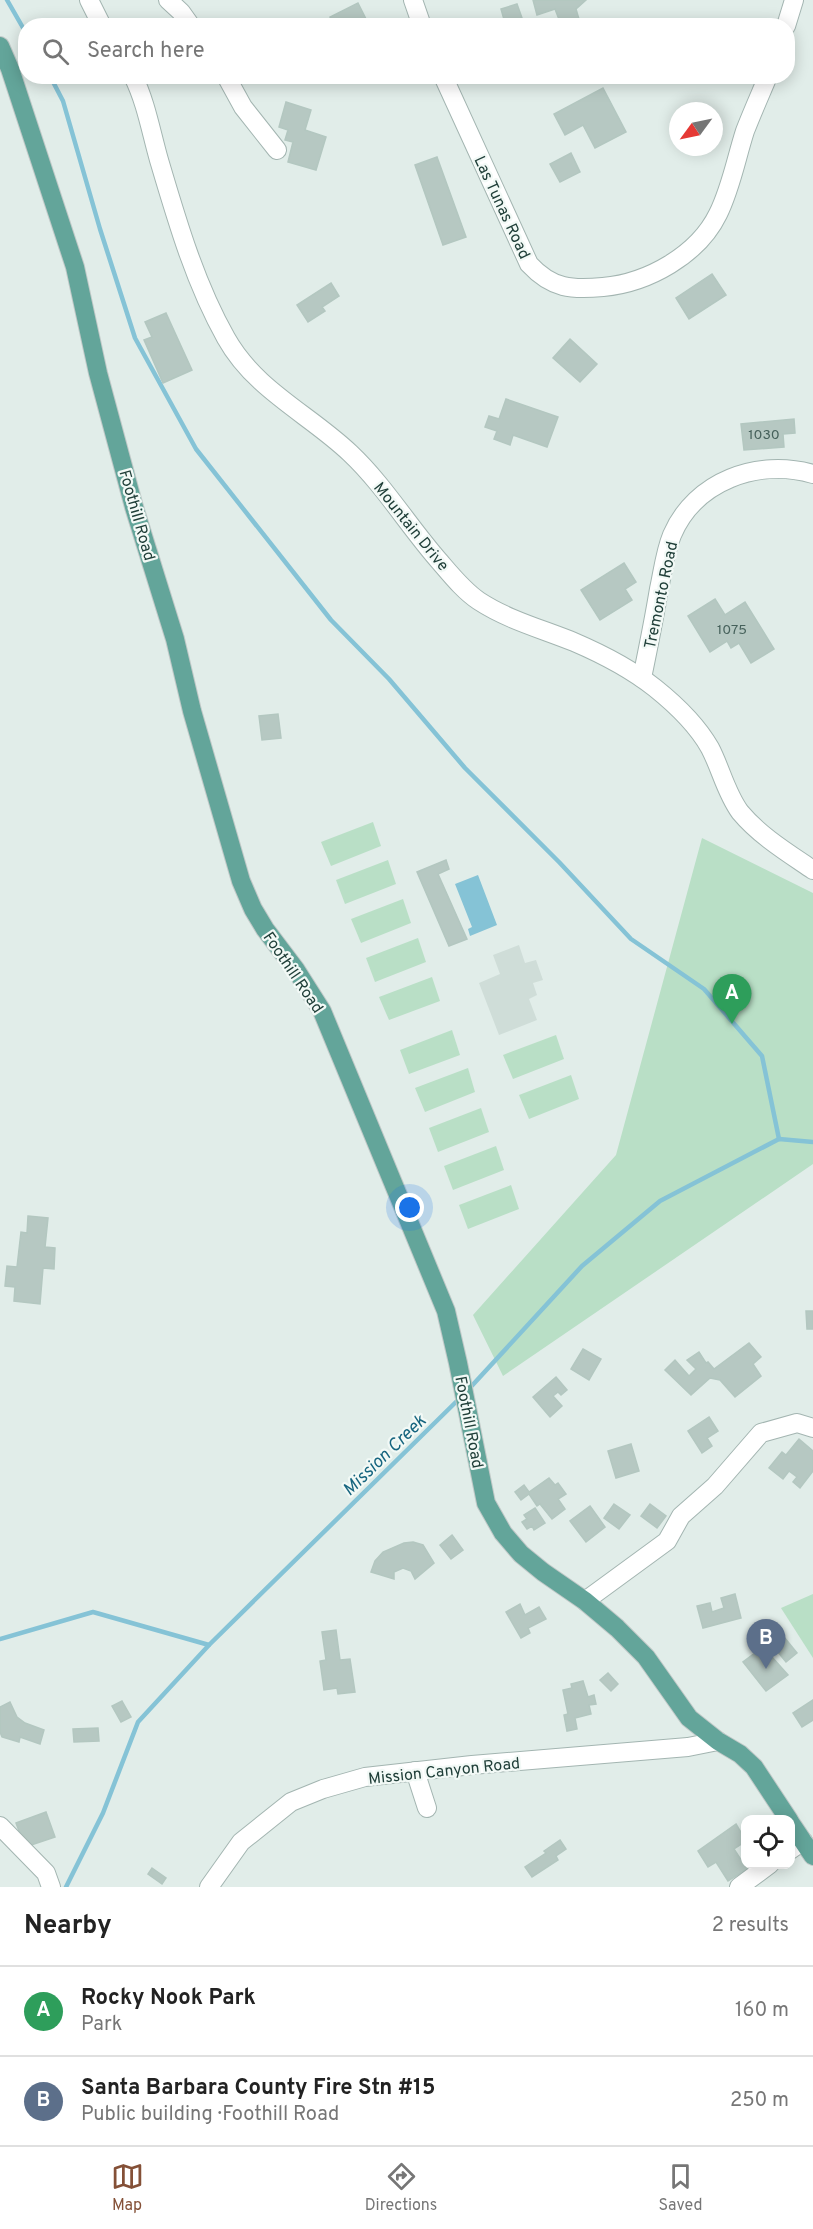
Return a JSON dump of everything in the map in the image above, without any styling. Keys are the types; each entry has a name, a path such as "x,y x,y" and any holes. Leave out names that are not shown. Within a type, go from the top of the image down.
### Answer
{"main road":[{"name":"Foothill Road","path":"0,46 10,69 75,267 98,374 134,507 175,639 192,711 241,881 265,929 296,970 322,1011 446,1311 486,1503 503,1533 521,1554 585,1601 617,1628 646,1657 688,1718 718,1742 740,1754 754,1767 786,1815"},
{"name":"Foothill Road","path":"795,1833 802,1849"}],"street":[{"path":"89,0 98,18"},
{"path":"168,0 185,18"},
{"path":"413,0 419,18"},
{"path":"788,18 794,0"},
{"name":"Mountain Drive","path":"137,84 144,100 168,191 194,272 208,306 242,363 284,402 324,430 351,454 375,480 438,560 477,599 518,622 572,641 604,656 642,678 676,706 709,747 739,811 754,828 813,870"},
{"path":"230,84 243,107 277,150"},
{"name":"Las Tunas Road","path":"447,84 529,264 543,278 552,283 564,287 587,288 635,281 659,270 689,250 707,230 717,215 727,191 745,131 765,84"},
{"name":"Tremonto Road","path":"642,678 666,556 675,529 692,504 705,492 739,474 783,468 813,474"},
{"path":"585,1601 667,1540 681,1516 715,1486 761,1433 797,1423 813,1428"},
{"name":"Mission Canyon Road","path":"209,1887 241,1842 291,1802 365,1777 688,1747 718,1742"},
{"path":"415,1772 427,1808"},
{"path":"0,1826 46,1873 51,1887"},
{"path":"738,1887 763,1869"}],"shaded area":[{"path":"519,945 525,963 536,960 543,980 533,983 537,995 529,999 537,1020 499,1035 479,983 500,974 493,955"}],"green space":[{"path":"373,822 381,846 331,866 321,842"},
{"path":"702,838 813,893 813,1164 503,1376 473,1315 616,1155"},
{"path":"388,860 396,884 345,904 336,880"},
{"path":"403,899 411,923 361,943 351,919"},
{"path":"418,938 426,962 375,982 366,958"},
{"path":"432,977 440,1001 389,1020 379,997"},
{"path":"452,1030 460,1055 409,1074 400,1050"},
{"path":"556,1035 564,1059 513,1079 503,1055"},
{"path":"468,1068 475,1092 425,1112 415,1088"},
{"path":"571,1075 579,1099 529,1119 519,1095"},
{"path":"481,1108 489,1132 438,1152 429,1128"},
{"path":"496,1146 504,1170 453,1190 444,1166"},
{"path":"511,1185 519,1209 468,1229 459,1205"},
{"path":"813,1594 813,1658 781,1608"}],"water":[{"path":"478,875 497,925 470,936 468,929 472,927 455,884"}],"building":[{"path":"533,0 586,0 576,9 579,18 558,18 555,9 537,15"},
{"path":"358,3 366,18 330,18"},
{"path":"517,4 522,18 504,18 501,9"},
{"path":"603,88 626,132 595,148 583,125 565,135 554,114"},
{"path":"286,102 311,110 305,130 326,137 316,170 288,162 293,142 285,140 288,130 279,127"},
{"path":"571,153 580,172 560,182 550,164"},
{"path":"437,157 466,237 443,245 415,165"},
{"path":"712,274 726,295 689,319 676,298"},
{"path":"331,283 339,296 322,307 325,311 308,322 297,305"},
{"path":"166,313 192,370 163,383 144,340 152,337 145,322"},
{"path":"570,339 597,364 580,382 553,358"},
{"path":"506,399 558,417 547,447 513,435 510,445 494,439 497,431 485,427 489,416 499,419"},
{"path":"794,419 795,433 783,434 784,447 744,450 741,424"},
{"path":"624,563 636,582 625,589 632,600 600,620 581,590"},
{"path":"715,599 725,615 745,602 774,649 751,663 739,643 731,648 727,641 710,652 688,616"},
{"path":"278,714 281,738 262,740 259,716"},
{"path":"446,860 449,869 438,874 467,939 449,946 417,872"},
{"path":"28,1216 48,1218 45,1247 55,1248 54,1269 43,1268 40,1304 14,1301 15,1287 5,1286 7,1266 17,1267 21,1232 27,1233"},
{"path":"806,1311 813,1311 813,1329 807,1329"},
{"path":"749,1343 761,1357 753,1364 761,1376 735,1397 720,1380 710,1378 691,1395 665,1370 675,1360 689,1376 696,1369 687,1360 699,1352 706,1363 708,1362 714,1369"},
{"path":"583,1349 601,1359 589,1380 571,1369"},
{"path":"556,1377 567,1390 561,1395 558,1392 553,1396 562,1406 550,1417 533,1397"},
{"path":"709,1417 718,1431 707,1438 712,1446 702,1453 688,1431"},
{"path":"799,1439 813,1451 813,1471 800,1488 793,1482 797,1477 789,1471 783,1479 769,1468 782,1452 786,1455"},
{"path":"631,1444 639,1471 616,1478 608,1451"},
{"path":"549,1478 555,1485 558,1483 566,1494 558,1499 565,1509 552,1519 540,1504 537,1506 529,1494 521,1500 515,1492 524,1485 529,1492"},
{"path":"614,1504 630,1515 619,1529 604,1518"},
{"path":"650,1504 666,1516 657,1528 641,1516"},
{"path":"590,1506 605,1527 586,1542 570,1521"},
{"path":"535,1508 545,1523 534,1530 532,1526 527,1529 522,1522 527,1519 524,1515"},
{"path":"452,1535 463,1550 451,1559 440,1545"},
{"path":"413,1542 423,1545 434,1563 415,1579 411,1571 403,1568 394,1572 394,1579 371,1572 375,1561 383,1552 404,1543"},
{"path":"735,1594 741,1618 703,1628 697,1606 710,1603 712,1612 724,1608 721,1598"},
{"path":"520,1604 525,1615 539,1607 546,1619 528,1628 530,1633 521,1638 506,1612"},
{"path":"336,1630 340,1660 350,1659 355,1692 338,1694 337,1688 324,1690 320,1661 326,1660 322,1632"},
{"path":"784,1637 797,1653 786,1662 773,1646"},
{"path":"763,1647 788,1675 766,1691 743,1662"},
{"path":"608,1673 618,1684 611,1691 600,1680"},
{"path":"583,1681 588,1697 594,1695 596,1704 589,1705 591,1714 575,1718 577,1729 567,1731 564,1715 568,1714 563,1690 572,1688 571,1684"},
{"path":"813,1700 813,1720 802,1727 793,1713"},
{"path":"122,1701 131,1717 121,1722 112,1706"},
{"path":"10,1702 17,1717 25,1723 44,1730 40,1744 20,1737 19,1742 2,1737 0,1707"},
{"path":"98,1728 99,1741 74,1742 73,1729"},
{"path":"46,1812 55,1837 25,1847 16,1823"},
{"path":"736,1824 741,1832 741,1844 734,1849 741,1860 741,1869 747,1869 728,1881 716,1862 708,1867 698,1851"},
{"path":"560,1840 566,1849 556,1856 558,1860 532,1877 525,1867"},
{"path":"152,1868 166,1878 162,1884 148,1874"}],"waterway":[{"path":"7,0 18,19"},
{"path":"54,84 63,101 100,229 135,338 196,449 331,620 389,679 465,768 559,862 631,939 704,989 762,1056 779,1139"},
{"name":"Mission Creek","path":"468,1390 582,1266 660,1201 779,1139 813,1142"},
{"name":"Mission Creek","path":"66,1887 103,1813 138,1722 209,1645 460,1398"},
{"path":"0,1639 93,1612 209,1645"}],"place":[{"name":"Rocky Nook Park","path":"732,1024"},
{"name":"Santa Barbara County Fire Stn #15","path":"766,1669"}]}
